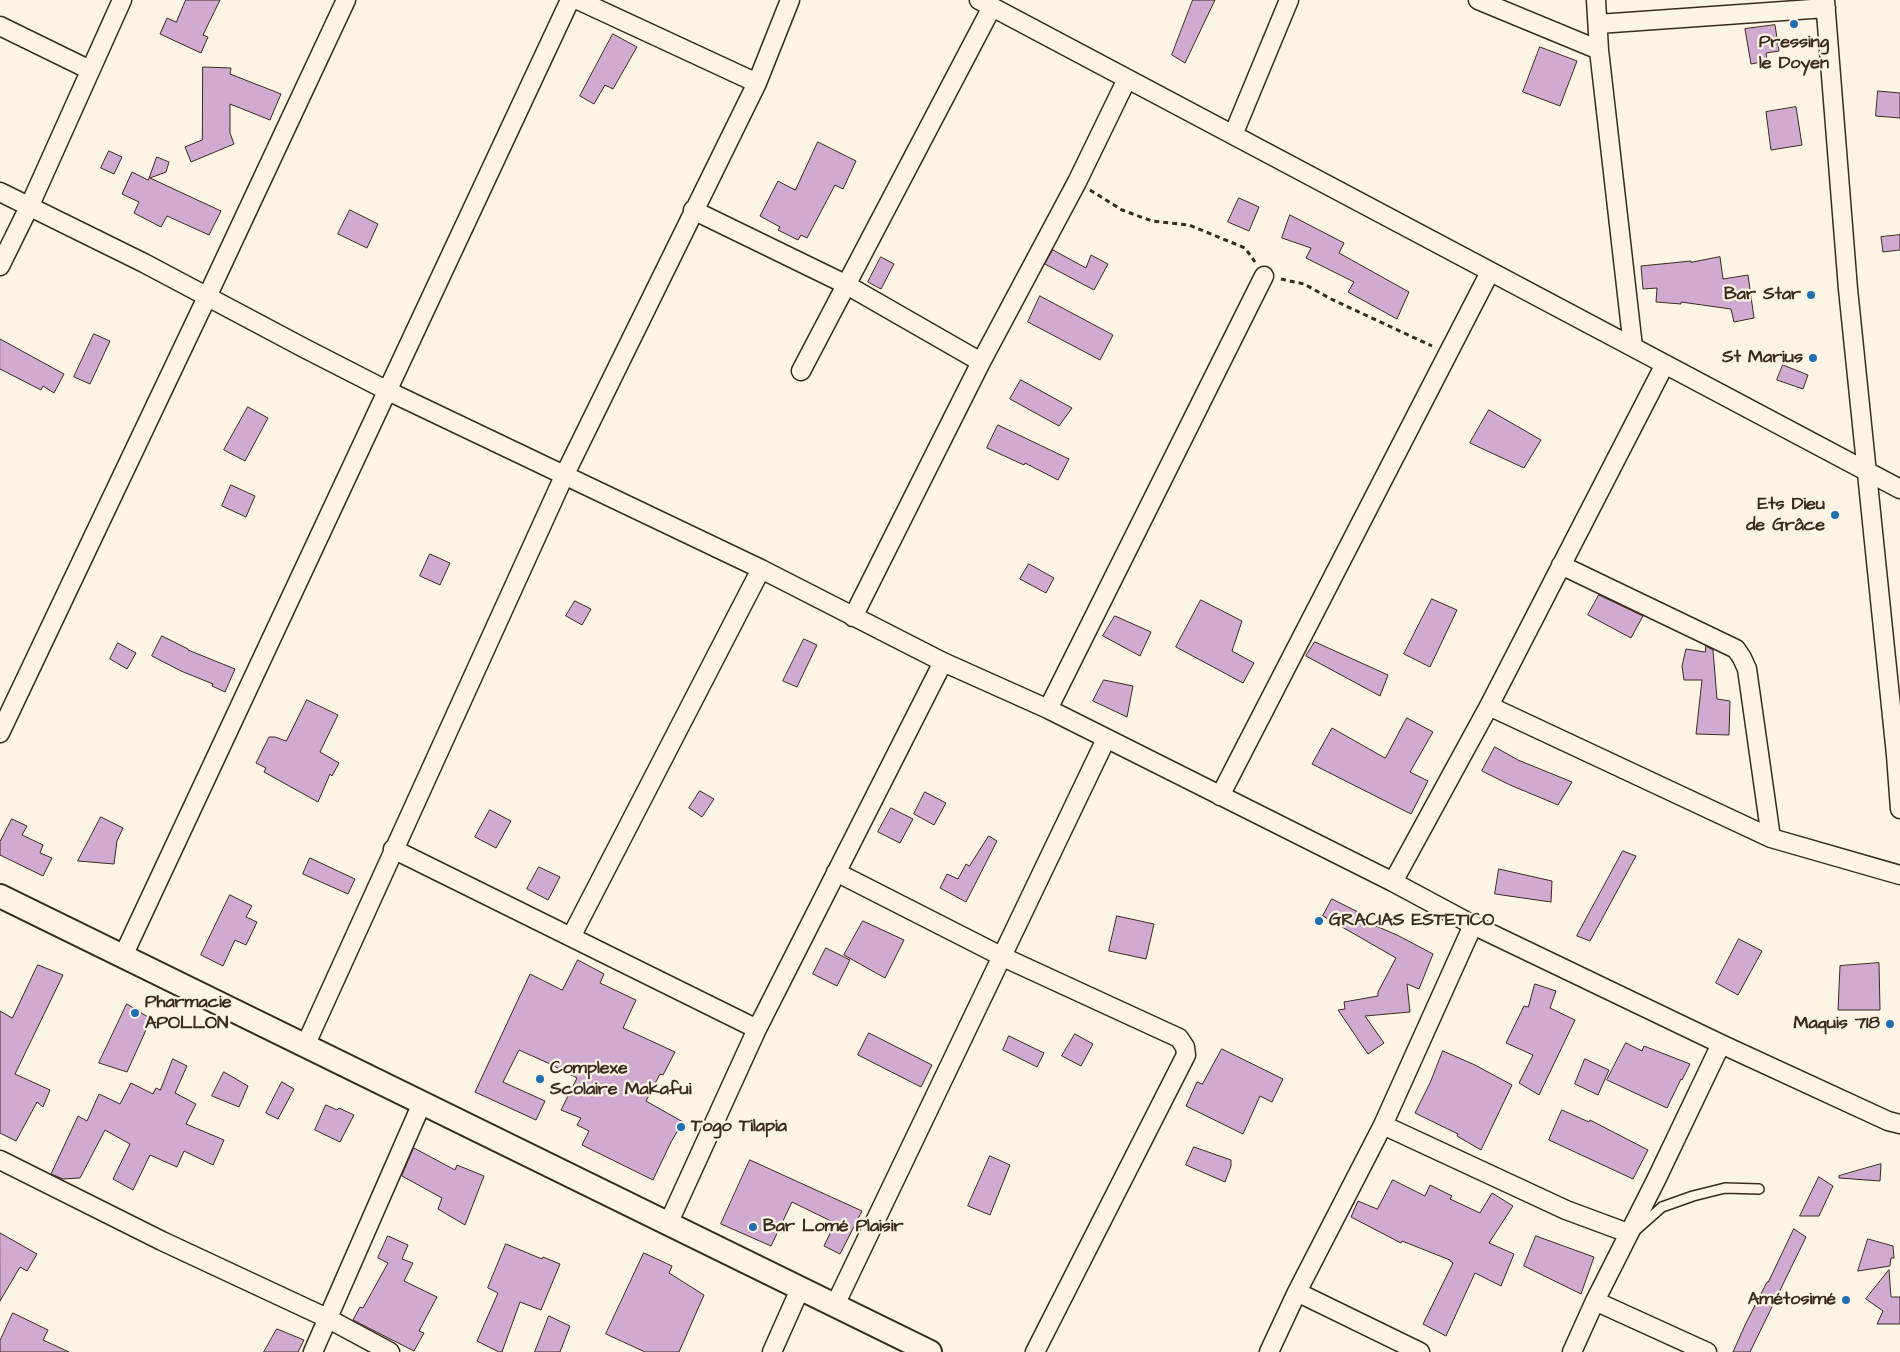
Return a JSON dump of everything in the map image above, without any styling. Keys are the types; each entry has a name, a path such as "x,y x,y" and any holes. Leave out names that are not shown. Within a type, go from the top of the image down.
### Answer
{"street":[{"path":"0,266 30,205 122,0"},
{"path":"0,733 208,297 346,0"},
{"path":"123,956 570,0"},
{"path":"578,0 756,83"},
{"path":"304,1046 565,474 756,83 790,0"},
{"path":"1233,135 1289,0"},
{"path":"1478,0 1599,50"},
{"path":"1596,0 1599,50 1633,347"},
{"path":"801,371 985,4 1900,489"},
{"path":"1598,24 1826,4 1838,182 1900,809"},
{"path":"0,26 90,70"},
{"path":"853,617 981,362 1077,182 1127,79"},
{"path":"0,192 30,205 388,391 761,569 943,662 1048,709 1473,924 1721,1044 1888,1122 1900,1124"},
{"path":"693,210 845,284 981,362"},
{"path":"1220,796 1490,272"},
{"path":"1048,709 1264,276"},
{"path":"1393,882 1489,706 1665,364"},
{"path":"1561,565 1736,649 1747,670 1771,838"},
{"path":"571,937 761,569"},
{"path":"668,1224 757,1029 943,662"},
{"path":"1489,706 1771,838 1900,876"},
{"path":"836,1305 1106,739"},
{"path":"393,849 757,1029"},
{"path":"836,872 1003,957 1180,1038 1185,1047 1186,1055 1035,1352"},
{"path":"0,896 930,1352"},
{"path":"1269,1352 1297,1292 1383,1125 1473,924"},
{"path":"1572,1352 1594,1301 1721,1044"},
{"path":"313,1352 326,1318 422,1103"},
{"path":"1383,1125 1626,1237"},
{"path":"0,1160 162,1241 326,1318 390,1352"},
{"path":"772,1352 800,1289"},
{"path":"1297,1292 1420,1352"},
{"path":"1594,1301 1707,1352"}],"lane":[{"path":"1626,1237 1662,1207 1693,1196 1725,1188 1759,1189"}],"building":[{"path":"186,0 220,0 203,35 208,37 201,53 160,34 167,18 176,22"},
{"path":"1193,0 1215,0 1185,63 1172,55"},
{"path":"1775,25 1779,51 1766,53 1767,61 1751,64 1745,29"},
{"path":"613,34 637,47 613,89 605,85 594,104 580,96"},
{"path":"1540,47 1577,61 1560,106 1523,92"},
{"path":"203,67 231,68 230,74 281,94 270,120 230,104 230,133 234,144 191,162 185,147 202,140"},
{"path":"1878,91 1900,93 1900,118 1876,116"},
{"path":"1796,107 1802,145 1771,150 1766,112"},
{"path":"818,142 856,161 843,189 835,185 807,238 801,235 798,240 778,230 780,227 760,216 778,181 795,190"},
{"path":"109,151 122,157 114,174 101,168"},
{"path":"157,157 169,162 166,172 150,178 221,211 209,235 167,216 161,227 134,213 139,202 122,194 132,172 148,180"},
{"path":"1239,198 1259,207 1249,231 1228,222"},
{"path":"350,210 378,224 367,248 338,234"},
{"path":"1290,215 1344,243 1339,253 1409,292 1397,319 1348,292 1354,282 1306,258 1311,248 1282,238"},
{"path":"1900,235 1900,250 1883,252 1881,237"},
{"path":"1053,250 1086,268 1091,255 1108,264 1094,290 1045,264"},
{"path":"881,257 894,264 881,289 868,282"},
{"path":"1720,257 1723,279 1748,275 1754,318 1734,322 1731,309 1681,302 1681,304 1656,302 1657,288 1643,289 1641,266 1691,262"},
{"path":"1040,296 1113,335 1100,360 1028,322"},
{"path":"94,334 110,341 90,384 74,377"},
{"path":"0,339 64,374 54,393 43,386 41,390 0,369"},
{"path":"1783,365 1808,375 1803,389 1777,380"},
{"path":"1021,380 1072,408 1059,426 1010,399"},
{"path":"248,407 268,418 245,461 224,450"},
{"path":"1489,410 1541,440 1524,468 1470,443"},
{"path":"998,425 1069,459 1058,480 1025,463 1024,465 987,448"},
{"path":"231,485 255,496 246,517 222,506"},
{"path":"430,554 450,563 440,585 420,576"},
{"path":"1029,564 1054,578 1046,593 1020,579"},
{"path":"1599,595 1643,616 1631,638 1588,615"},
{"path":"1432,599 1457,610 1430,667 1404,654"},
{"path":"1201,600 1242,621 1232,651 1254,663 1243,683 1176,647"},
{"path":"575,601 591,609 582,625 566,616"},
{"path":"1115,616 1151,632 1140,656 1103,636"},
{"path":"162,636 188,650 235,669 225,692 212,686 213,684 181,671 152,656"},
{"path":"804,639 817,645 797,687 783,681"},
{"path":"1315,642 1388,675 1380,696 1306,656"},
{"path":"118,643 136,653 127,669 110,659"},
{"path":"1706,646 1713,650 1717,699 1730,701 1729,735 1696,734 1702,680 1684,680 1682,666 1686,649 1705,652"},
{"path":"1104,680 1133,686 1127,717 1093,701"},
{"path":"307,700 338,715 320,752 339,763 332,776 330,774 318,802 264,772 266,768 256,763 269,737 286,741"},
{"path":"1407,718 1433,732 1410,772 1428,781 1411,814 1312,764 1332,728 1385,758"},
{"path":"1495,747 1518,760 1572,782 1558,805 1482,771"},
{"path":"700,791 714,799 702,817 689,808"},
{"path":"925,792 946,803 934,825 914,814"},
{"path":"891,808 913,819 900,843 878,832"},
{"path":"490,810 511,821 496,848 475,837"},
{"path":"101,817 123,828 117,841 114,864 78,861"},
{"path":"12,819 27,826 22,835 43,845 40,853 52,858 43,876 0,855 0,842"},
{"path":"989,836 997,841 966,902 940,888 947,874 958,879 966,864 969,866"},
{"path":"1623,851 1636,856 1590,941 1577,936"},
{"path":"310,858 355,879 348,894 303,874"},
{"path":"539,867 560,877 548,900 527,889"},
{"path":"1499,869 1552,881 1551,902 1495,894"},
{"path":"230,895 252,906 246,917 257,922 246,945 235,940 223,966 201,955"},
{"path":"1332,899 1358,912 1355,917 1397,935 1433,954 1419,989 1407,984 1410,1012 1365,1016 1384,1043 1368,1054 1338,1010 1345,1009 1344,1002 1378,996 1378,992 1396,958 1323,916"},
{"path":"1117,916 1154,924 1146,959 1109,951"},
{"path":"863,921 904,940 885,978 844,955"},
{"path":"1739,939 1762,951 1738,995 1716,983"},
{"path":"826,948 850,960 837,986 813,974"},
{"path":"578,960 604,974 600,983 636,1000 623,1028 675,1052 663,1075 660,1074 646,1101 683,1122 653,1180 582,1145 589,1131 577,1125 581,1118 561,1110 577,1078 548,1063 519,1050 503,1082 545,1101 536,1120 475,1092 530,974 562,990"},
{"path":"1879,963 1880,1010 1838,1010 1840,966"},
{"path":"38,965 63,975 15,1074 50,1090 43,1107 37,1102 16,1141 0,1133 0,1011 12,1018"},
{"path":"1535,984 1556,991 1550,1008 1575,1020 1539,1095 1519,1083 1533,1055 1506,1043 1524,1006 1528,1007"},
{"path":"127,1004 151,1019 127,1072 99,1063"},
{"path":"869,1033 932,1065 921,1087 858,1055"},
{"path":"1075,1034 1093,1044 1081,1066 1062,1056"},
{"path":"1009,1036 1044,1053 1037,1067 1003,1050"},
{"path":"1626,1043 1642,1051 1644,1046 1690,1064 1667,1108 1607,1080"},
{"path":"1222,1049 1283,1079 1272,1102 1260,1096 1243,1134 1186,1106 1197,1082 1202,1084"},
{"path":"1443,1051 1475,1065 1512,1085 1481,1150 1457,1136 1458,1134 1415,1113"},
{"path":"173,1059 187,1066 175,1093 196,1104 186,1124 224,1140 213,1165 184,1151 177,1167 150,1155 133,1190 113,1179 130,1144 105,1130 80,1178 63,1179 51,1174 78,1116 87,1121 99,1094 120,1104 131,1083 153,1094 156,1088 160,1090"},
{"path":"1585,1059 1609,1070 1598,1095 1575,1084"},
{"path":"224,1072 248,1086 239,1107 212,1096"},
{"path":"282,1082 294,1089 278,1119 266,1113"},
{"path":"326,1105 337,1110 339,1108 354,1115 340,1142 315,1130"},
{"path":"1562,1110 1589,1122 1590,1120 1648,1150 1633,1179 1549,1140"},
{"path":"1194,1147 1231,1160 1231,1166 1225,1182 1186,1165"},
{"path":"414,1148 455,1170 457,1165 484,1176 465,1225 438,1209 442,1198 402,1176"},
{"path":"990,1156 1010,1165 990,1215 968,1206"},
{"path":"750,1160 862,1211 840,1254 824,1246 835,1223 792,1202 771,1246 721,1224"},
{"path":"1881,1164 1880,1181 1839,1178 1839,1176"},
{"path":"1819,1177 1833,1186 1819,1216 1800,1216"},
{"path":"1393,1180 1425,1196 1430,1185 1452,1196 1450,1199 1480,1213 1492,1193 1513,1206 1489,1243 1514,1254 1501,1286 1475,1273 1446,1336 1423,1324 1453,1263 1450,1260 1402,1241 1401,1243 1351,1217 1358,1201 1377,1209"},
{"path":"1794,1229 1806,1237 1750,1352 1733,1352 1745,1325"},
{"path":"0,1233 37,1254 27,1271 20,1267 0,1301"},
{"path":"388,1236 408,1245 402,1259 413,1263 404,1281 437,1297 419,1331 424,1333 414,1351 353,1320 360,1307 363,1308 388,1263 378,1258"},
{"path":"1536,1236 1594,1257 1581,1294 1524,1266"},
{"path":"1868,1239 1893,1246 1894,1258 1891,1258 1890,1266 1858,1271"},
{"path":"506,1244 542,1259 543,1257 560,1264 541,1310 520,1302 502,1352 499,1352 477,1341 498,1293 488,1288"},
{"path":"644,1253 672,1266 669,1273 704,1295 679,1352 645,1352 606,1334"},
{"path":"1889,1270 1891,1297 1900,1297 1900,1324 1877,1324 1883,1311 1866,1299"},
{"path":"13,1313 48,1330 43,1340 69,1352 0,1352 0,1341"},
{"path":"549,1316 570,1326 560,1352 535,1352"},
{"path":"277,1329 304,1340 298,1352 264,1352"}],"place":[{"name":"Pressing le Doyen","path":"1794,24"},
{"name":"Bar Star","path":"1811,295"},
{"name":"St Marius","path":"1813,358"},
{"name":"Ets Dieu de Grâce","path":"1835,515"},
{"name":"GRACIAS ESTETICO","path":"1319,921"},
{"name":"Pharmacie APOLLON","path":"135,1013"},
{"name":"Maquis 718","path":"1890,1024"},
{"name":"Complexe Scolaire Makafui","path":"540,1079"},
{"name":"Togo Tilapia","path":"681,1127"},
{"name":"Bar Lomé Plaisir","path":"753,1227"},
{"name":"Amétosimé","path":"1846,1300"}]}
